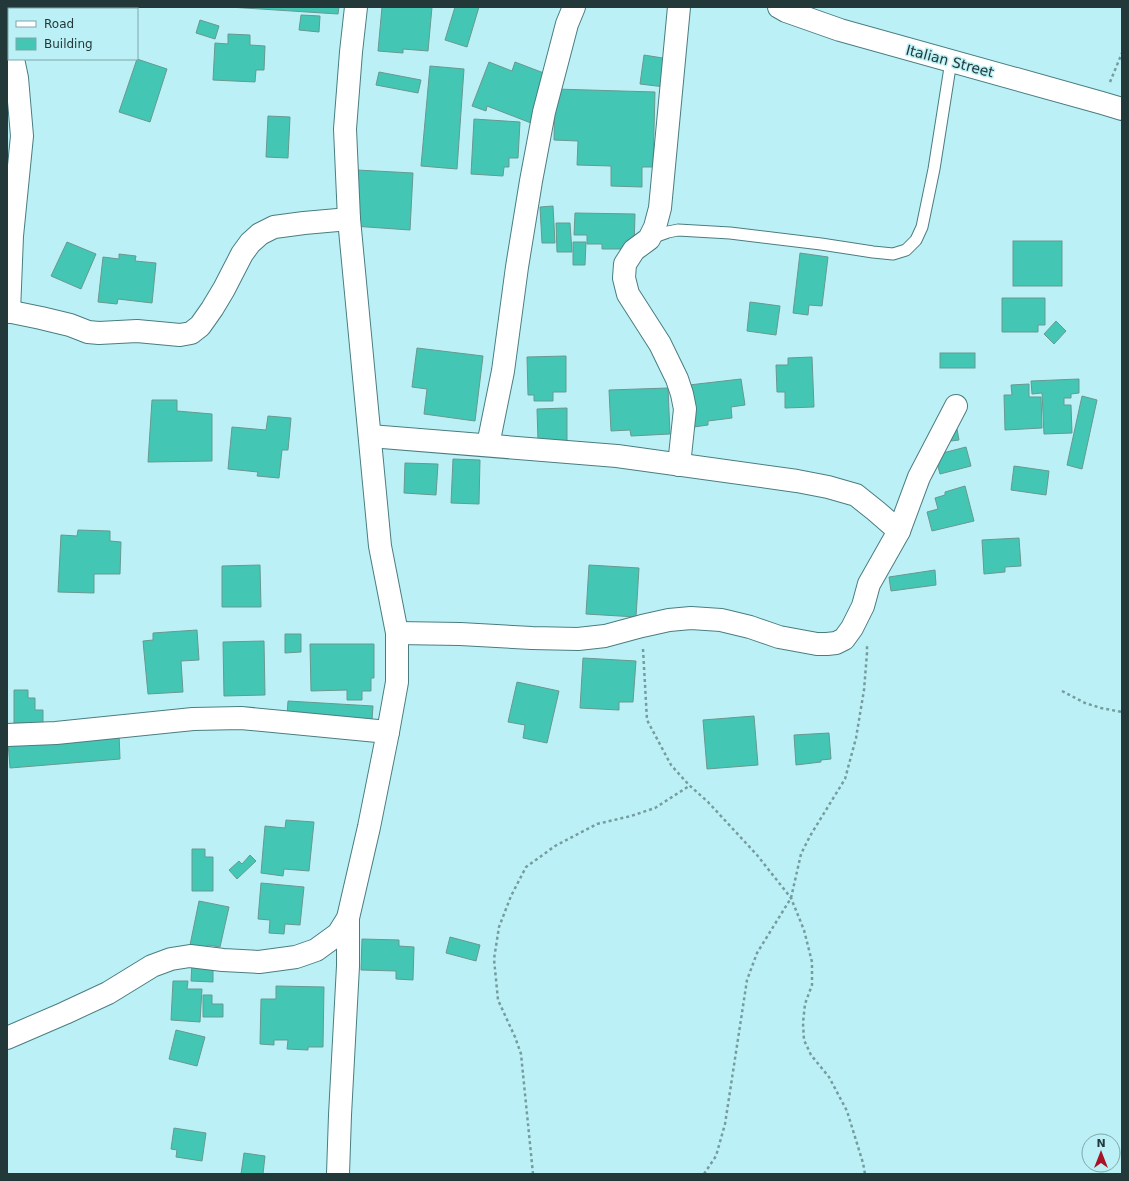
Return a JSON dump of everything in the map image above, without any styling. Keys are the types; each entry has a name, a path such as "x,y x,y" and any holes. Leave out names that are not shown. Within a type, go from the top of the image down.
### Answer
{"street":[{"path":"338,1174 348,966 348,918 368,834 397,682 397,633 380,546 349,219 345,129 356,7"},
{"path":"488,445 503,371 518,259 544,112 567,24 574,7"},
{"path":"679,465 685,409 682,394 677,379 660,344 628,294 624,278 625,264 634,250 649,238 655,227 660,208 680,7"},
{"name":"Italian Street","path":"779,7 786,11 840,30 1112,106"},
{"path":"13,60 17,78 22,136 12,236 8,312 70,325 88,332 99,333 137,331 180,335 191,333 200,326 212,309 242,254 250,243 260,234 274,227 349,219"},
{"path":"397,633 578,639 605,636 669,620 691,618 721,620 786,638 817,644 836,643 844,639 852,628 863,606 869,584 898,531 919,478 956,406"},
{"path":"370,436 617,456 797,481 828,487 856,495 898,531"},
{"path":"7,735 56,733 186,720 241,718 388,732"},
{"path":"7,1038 108,993 152,966 171,959 190,956 259,962 296,957 316,950 338,934 348,918"}],"lane":[{"path":"649,238 678,230 730,233 893,254 906,250 916,240 922,227 934,169 951,61"}],"path":[{"path":"1112,106 1122,53"},
{"path":"642,626 647,720 671,765 757,855 791,898 804,930 812,962 812,985 805,1004 803,1023 804,1040 811,1056 829,1077 847,1111 865,1174"},
{"path":"704,1174 716,1156 725,1124 747,980 757,953 791,898 801,854 810,836 845,779 856,738 863,697 867,645"},
{"path":"1062,691 1085,703 1122,712"},
{"path":"533,1174 521,1054 498,1000 494,959 498,927 526,867 555,846 597,824 655,808 690,785"}],"building":[{"path":"229,7 339,7 338,14"},
{"path":"382,7 432,7 428,51 403,49 403,53 378,51"},
{"path":"455,7 479,7 467,47 445,40"},
{"path":"301,15 320,16 319,32 299,30"},
{"path":"200,20 219,26 215,39 196,33"},
{"path":"228,34 250,35 250,45 265,46 264,70 256,70 255,82 213,80 215,43 228,44"},
{"path":"644,55 669,59 665,87 640,84"},
{"path":"137,60 167,69 150,122 119,112"},
{"path":"489,62 512,71 515,62 549,75 531,123 487,106 486,111 472,106"},
{"path":"430,66 464,69 457,169 421,166"},
{"path":"379,72 421,80 418,93 376,85"},
{"path":"555,89 655,92 653,167 642,167 642,187 611,186 611,166 577,165 578,141 554,140"},
{"path":"268,116 290,117 288,158 266,157"},
{"path":"474,119 520,122 518,158 509,158 509,167 504,167 503,176 471,174"},
{"path":"357,170 413,173 410,230 353,226"},
{"path":"553,206 555,243 542,243 540,207"},
{"path":"575,213 635,214 634,249 602,249 602,244 587,244 587,235 574,235"},
{"path":"556,223 570,223 572,252 557,252"},
{"path":"1013,241 1062,241 1062,286 1013,286"},
{"path":"67,242 96,254 81,289 51,276"},
{"path":"573,242 586,242 585,265 573,265"},
{"path":"800,253 828,257 822,306 809,305 808,315 793,313"},
{"path":"119,254 136,256 135,261 156,263 152,303 118,299 117,304 98,302 103,257 119,259"},
{"path":"1002,298 1045,298 1045,325 1038,325 1038,332 1002,332"},
{"path":"750,302 780,306 776,335 747,331"},
{"path":"1056,321 1066,331 1054,344 1044,334"},
{"path":"417,348 483,356 475,421 424,414 427,389 412,387"},
{"path":"940,353 975,353 975,368 940,368"},
{"path":"566,356 566,392 553,392 553,401 534,401 534,395 528,395 527,357"},
{"path":"812,357 814,407 785,408 785,392 777,392 776,365 788,365 788,358"},
{"path":"741,379 745,405 731,407 732,418 708,421 708,425 694,427 689,385"},
{"path":"1079,379 1079,393 1071,394 1071,398 1064,398 1064,405 1071,405 1072,433 1044,434 1042,393 1032,394 1031,381"},
{"path":"1029,384 1029,397 1041,397 1042,428 1005,430 1004,395 1012,395 1011,385"},
{"path":"668,388 670,434 631,436 630,430 611,431 609,390"},
{"path":"1082,396 1097,400 1082,469 1067,465"},
{"path":"152,400 177,400 177,411 212,414 212,461 148,462"},
{"path":"567,408 567,441 538,441 537,409"},
{"path":"268,416 291,418 288,450 282,450 279,478 257,476 258,472 228,469 232,427 266,430"},
{"path":"957,429 959,440 951,441 950,430"},
{"path":"966,447 971,466 940,474 935,455"},
{"path":"453,459 480,460 479,504 451,503"},
{"path":"405,463 438,464 436,495 404,493"},
{"path":"1014,466 1049,471 1046,495 1011,490"},
{"path":"965,486 974,521 932,531 927,512 938,509 935,498 945,495 945,492"},
{"path":"78,530 110,531 110,541 121,542 120,574 94,574 94,593 58,592 61,535 77,536"},
{"path":"1019,538 1021,566 1005,567 1005,572 984,574 982,540"},
{"path":"260,565 261,607 222,607 222,566"},
{"path":"589,565 639,568 636,617 586,614"},
{"path":"935,570 936,585 891,591 889,577"},
{"path":"197,630 199,660 181,661 183,692 148,694 143,641 153,640 153,633"},
{"path":"285,634 301,634 301,652 285,653"},
{"path":"264,641 265,695 224,696 223,642"},
{"path":"310,644 374,644 374,678 371,678 371,691 362,691 362,700 347,700 347,690 311,691"},
{"path":"583,658 636,661 633,702 619,702 619,710 580,708"},
{"path":"517,682 559,691 547,743 523,738 525,725 508,722"},
{"path":"14,690 28,690 28,698 35,698 35,710 43,710 43,723 14,723"},
{"path":"288,701 373,706 372,720 287,716"},
{"path":"754,716 758,765 707,769 703,720"},
{"path":"119,733 120,759 10,768 8,742"},
{"path":"829,733 831,759 821,760 821,762 796,765 794,735"},
{"path":"286,820 314,822 309,871 284,869 283,876 261,873 265,826 285,828"},
{"path":"192,849 205,849 205,857 213,857 213,891 192,891"},
{"path":"250,855 256,861 237,879 229,870 239,861 242,864"},
{"path":"261,883 304,887 300,925 285,924 284,934 269,933 270,920 258,919"},
{"path":"199,901 229,907 220,947 208,945 207,949 190,945"},
{"path":"450,937 480,945 476,961 446,953"},
{"path":"362,939 399,940 399,946 414,947 413,980 396,979 396,971 361,970"},
{"path":"192,962 213,963 213,982 191,981"},
{"path":"173,981 188,981 187,989 202,989 200,1022 171,1020"},
{"path":"276,986 324,987 323,1047 308,1047 308,1050 287,1049 288,1040 274,1040 274,1045 260,1044 261,999 276,999"},
{"path":"203,995 212,995 212,1004 223,1004 223,1017 203,1017"},
{"path":"176,1030 205,1037 197,1066 169,1059"},
{"path":"174,1128 206,1133 202,1161 176,1157 177,1150 171,1149"},
{"path":"244,1153 265,1156 263,1174 241,1174"}]}
